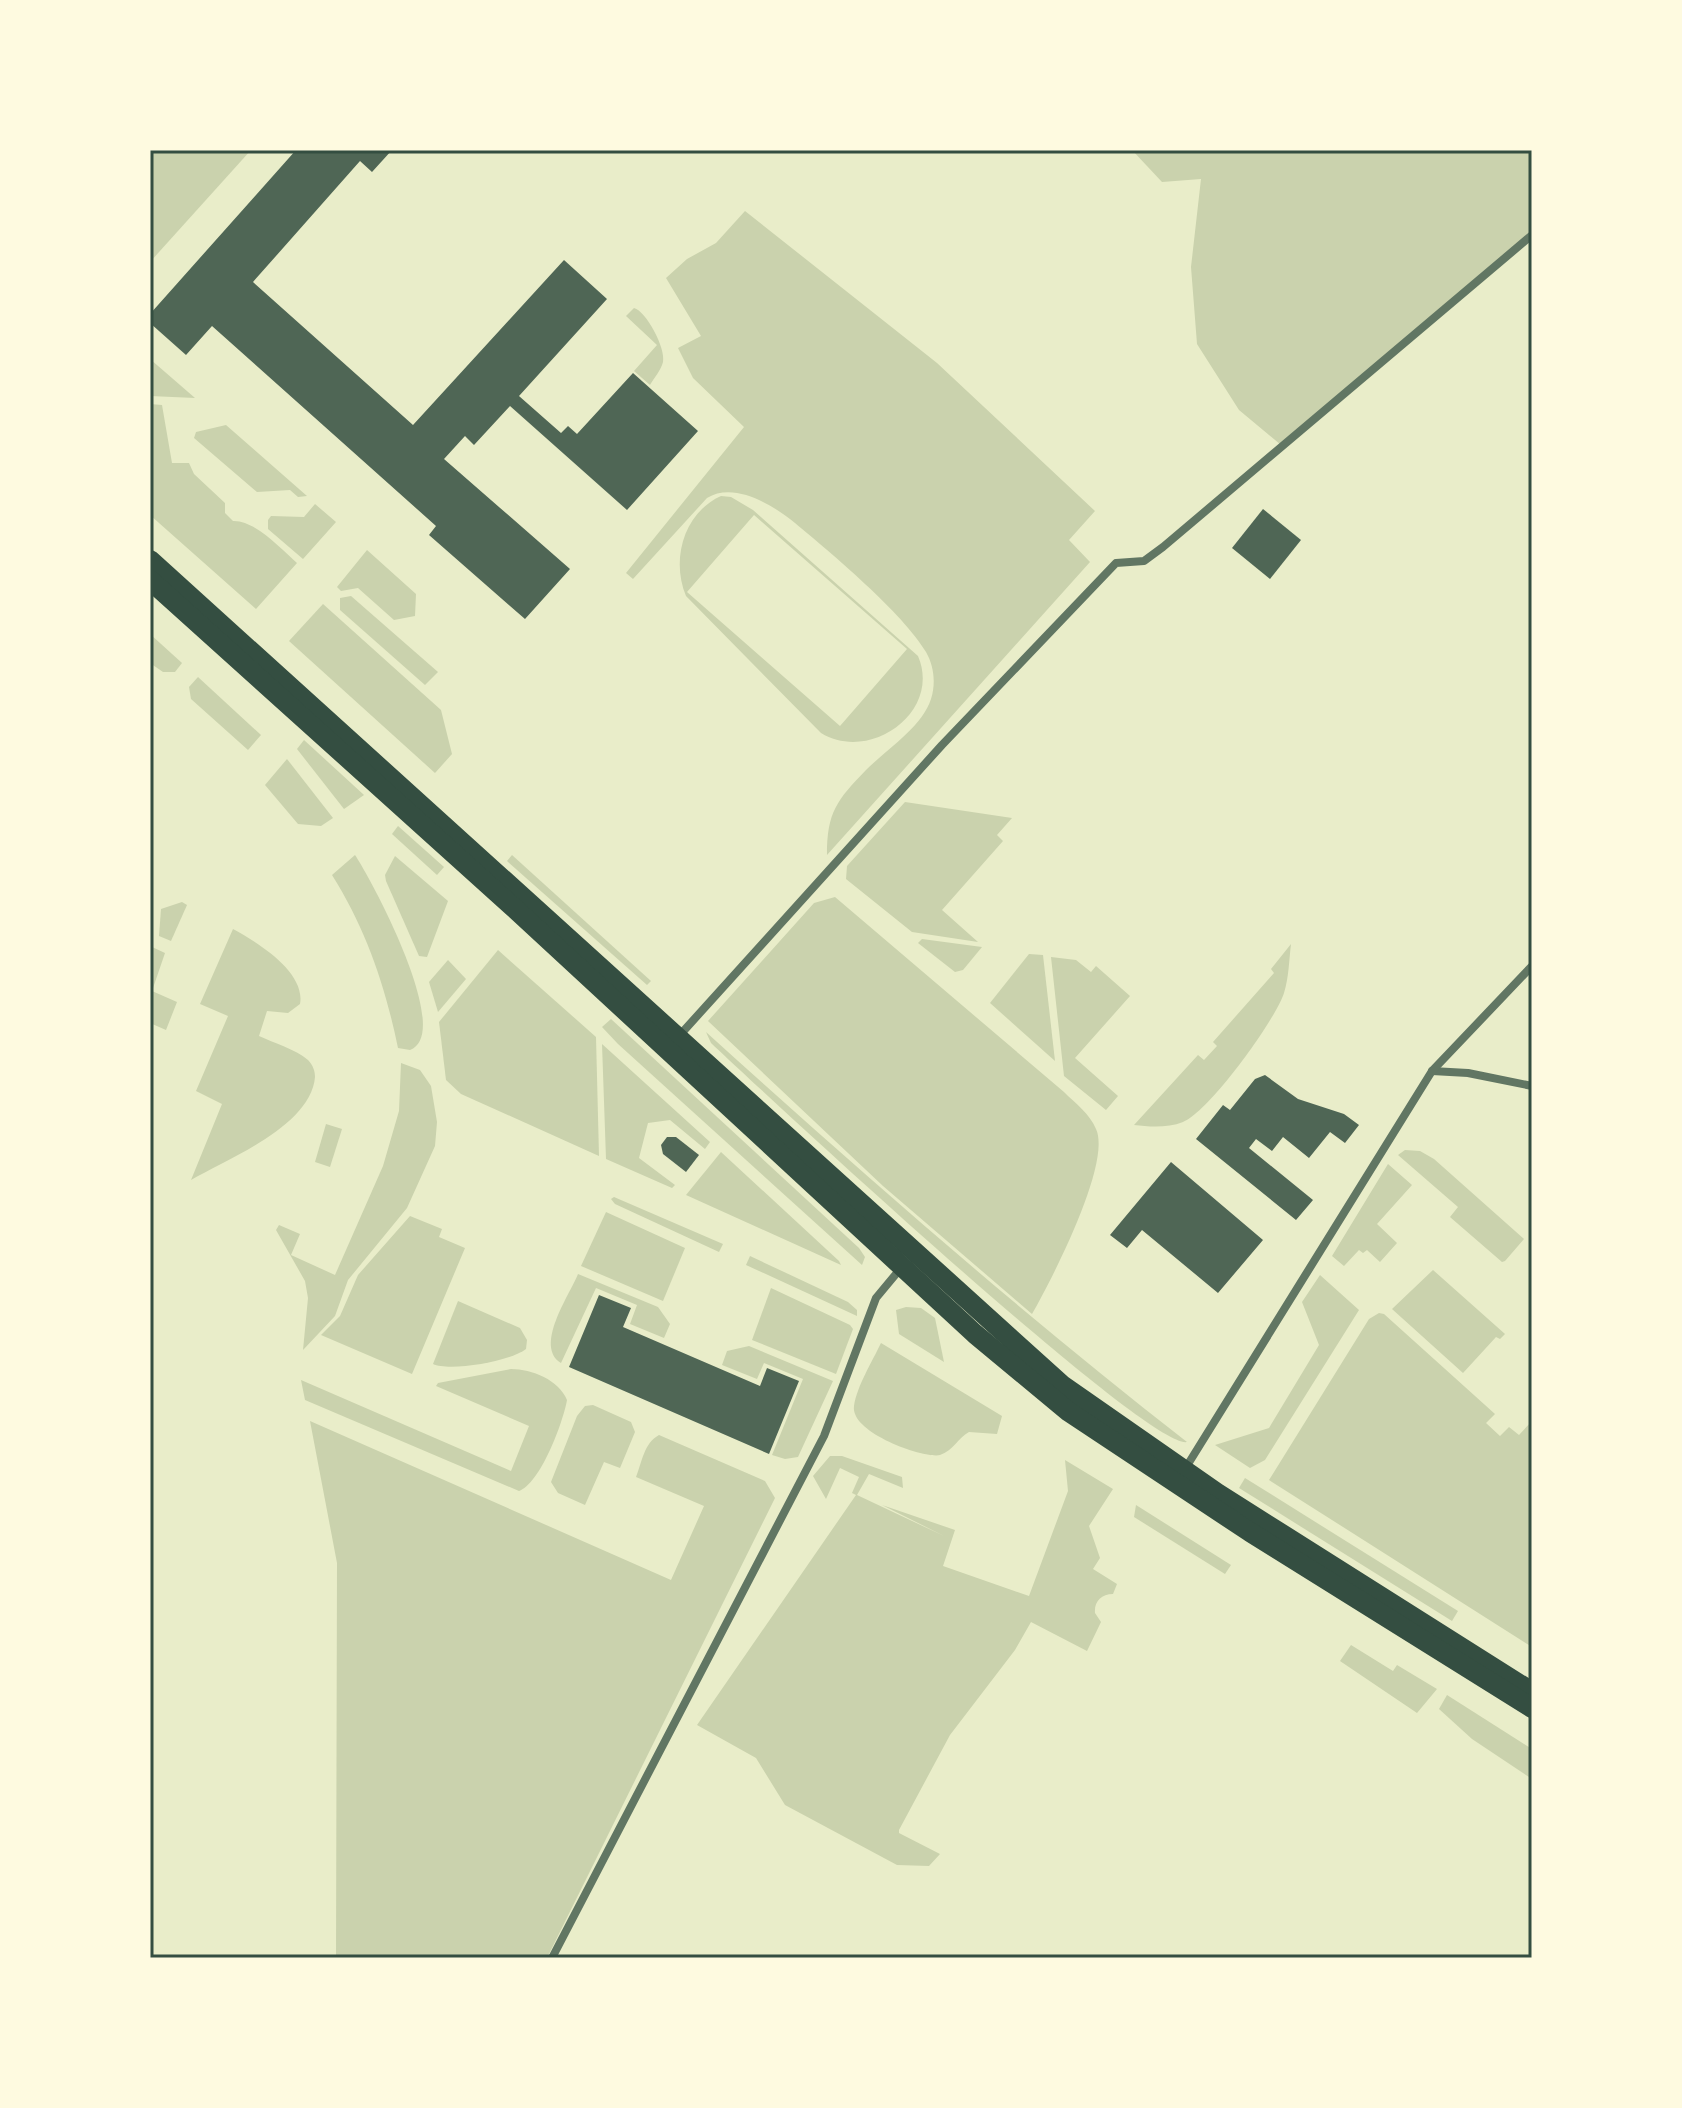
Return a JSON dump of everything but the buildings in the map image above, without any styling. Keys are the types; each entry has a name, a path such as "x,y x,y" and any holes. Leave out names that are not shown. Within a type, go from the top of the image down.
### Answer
{"main road":[{"path":"150,560 908,1260 975,1334 1069,1412 1532,1692"},
{"path":"150,580 673,1042"},
{"path":"1180,1477 1532,1708"}],"street":[{"path":"673,1042 942,745 1116,563 1144,561 1163,547 1532,235"},
{"path":"1180,1477 1432,1071 1532,966"},
{"path":"1432,1071 1468,1073 1532,1086"},
{"path":"552,1958 824,1436 876,1298 908,1260"}],"green space":[{"path":"150,150 251,150 150,262"},
{"path":"1132,150 1532,150 1532,235 1281,445 1239,410 1197,344 1191,267 1201,179 1162,182"},
{"path":"745,211 937,363 1095,511 1069,540 1090,562 827,855 829,828 841,799 866,770 912,728 931,699 934,681 929,657 915,636 865,584 795,523 765,503 741,494 718,493 707,498 633,579 626,573 744,427 693,378 678,348 701,336 666,278 687,259 716,243"},
{"path":"634,308 649,323 663,356 662,365 650,385 634,371 657,345 626,316"},
{"path":"150,359 195,398 150,396"},
{"path":"150,404 162,405 172,463 189,463 194,474 225,503 225,513 233,521 259,530 297,563 256,609 150,515"},
{"path":"226,425 307,496 298,497 290,490 257,492 194,438 196,432"},
{"path":"721,496 731,497 753,510 918,656 923,677 920,696 911,713 897,727 880,737 860,742 840,741 821,733 686,596 680,553 689,526 708,504","holes":["754,515 907,649 840,726 687,592"]},
{"path":"315,504 336,522 303,559 268,529 268,520 271,516 304,517"},
{"path":"367,550 416,594 415,616 394,620 358,588 341,591 337,587"},
{"path":"351,596 438,672 425,685 340,610 340,598"},
{"path":"323,604 441,710 452,754 435,773 289,641"},
{"path":"150,634 182,663 175,672 163,672 150,663"},
{"path":"198,677 261,735 248,750 191,699 189,687"},
{"path":"304,740 364,795 344,809 297,749"},
{"path":"287,759 333,818 321,826 298,824 265,785"},
{"path":"905,802 1012,818 997,835 1003,841 942,910 978,942 912,932 846,879 847,866"},
{"path":"398,826 444,867 437,875 392,834"},
{"path":"355,855 392,924 417,988 422,1017 421,1038 410,1050 398,1048 373,958 355,916 332,875"},
{"path":"512,855 651,981 647,985 507,861"},
{"path":"395,856 448,901 427,957 419,956 386,881 385,875"},
{"path":"835,897 1064,1092 1096,1129 1099,1145 1088,1194 1065,1250 1032,1314 883,1186 708,1021 814,903"},
{"path":"182,902 187,905 171,941 159,936 161,909"},
{"path":"233,929 278,959 300,992 300,1004 288,1013 267,1011 259,1036 303,1056 311,1064 315,1077 310,1095 284,1125 246,1151 191,1180 222,1104 196,1091 228,1016 200,1004"},
{"path":"922,939 982,947 963,970 955,972 918,943"},
{"path":"1291,944 1287,981 1278,1006 1224,1084 1183,1122 1159,1126 1134,1125 1198,1055 1204,1060 1217,1046 1213,1042 1274,973 1271,969"},
{"path":"150,946 165,953 152,991 177,1002 166,1030 150,1023"},
{"path":"498,950 596,1037 599,1156 461,1094 446,1080 439,1022"},
{"path":"1029,954 1043,955 1055,1061 990,1003"},
{"path":"1051,957 1076,960 1091,972 1096,966 1130,996 1075,1058 1118,1096 1106,1110 1064,1076"},
{"path":"448,960 466,979 438,1012 429,982"},
{"path":"611,1019 859,1248 865,1257 862,1265 618,1044 602,1027"},
{"path":"706,1032 943,1242 1187,1442 1158,1429 1033,1332 802,1128 711,1043"},
{"path":"602,1044 710,1142 705,1149 670,1120 648,1123 639,1158 675,1185 672,1188 606,1159"},
{"path":"401,1063 420,1070 431,1086 437,1122 435,1146 407,1208 348,1280 335,1316 303,1350 308,1298 305,1281 276,1230 279,1225 300,1234 291,1255 335,1275 383,1166 399,1111"},
{"path":"326,1124 342,1129 330,1167 315,1162"},
{"path":"1405,1150 1420,1151 1434,1159 1524,1239 1505,1261 1502,1262 1450,1217 1458,1207 1398,1155"},
{"path":"721,1152 839,1261 841,1265 686,1195"},
{"path":"1388,1164 1412,1185 1377,1224 1397,1243 1380,1262 1367,1250 1363,1253 1359,1250 1344,1266 1332,1256"},
{"path":"614,1197 723,1244 719,1252 615,1204 611,1199"},
{"path":"606,1212 685,1248 663,1301 581,1266"},
{"path":"410,1216 442,1229 439,1237 465,1248 412,1374 321,1335 340,1316 358,1275"},
{"path":"750,1256 848,1302 857,1310 857,1316 746,1265"},
{"path":"1433,1270 1505,1334 1500,1339 1496,1337 1463,1373 1392,1309"},
{"path":"578,1274 658,1307 670,1324 664,1338 630,1324 637,1305 596,1288 561,1363 551,1345 552,1333"},
{"path":"1320,1275 1359,1310 1265,1460 1250,1468 1215,1445 1269,1428 1319,1345 1302,1302"},
{"path":"771,1288 850,1325 853,1329 836,1374 752,1340"},
{"path":"458,1301 520,1328 527,1340 526,1349 508,1358 480,1364 453,1367 433,1364"},
{"path":"921,1308 935,1318 944,1362 899,1334 896,1310"},
{"path":"1379,1313 1384,1314 1495,1414 1486,1423 1500,1436 1509,1427 1519,1435 1532,1421 1532,1647 1269,1480 1369,1319"},
{"path":"881,1343 1002,1416 997,1434 969,1432 945,1453 932,1455 890,1442 864,1426 856,1416 854,1406 861,1382"},
{"path":"749,1346 833,1381 798,1457 785,1459 772,1455 803,1379 764,1363 757,1379 722,1365 727,1351"},
{"path":"511,1369 544,1377 558,1387 567,1400 556,1437 542,1465 535,1477 519,1491 305,1400 301,1380 511,1471 529,1426 436,1386 438,1383"},
{"path":"593,1405 631,1422 635,1432 620,1468 604,1462 585,1505 558,1493 551,1482 577,1416 585,1406"},
{"path":"310,1421 671,1580 704,1506 636,1477 644,1453 654,1438 659,1435 765,1481 775,1498 547,1958 336,1958 337,1563"},
{"path":"830,1456 842,1456 902,1477 903,1488 869,1474 857,1495 944,1536 882,1505 955,1530 943,1566 1029,1596 1068,1491 1065,1460 1113,1489 1089,1526 1100,1558 1093,1569 1117,1584 1113,1594 1105,1595 1097,1602 1095,1613 1101,1622 1087,1651 1031,1622 1015,1650 950,1735 899,1830 899,1833 940,1854 929,1866 897,1865 785,1805 756,1758 697,1725 856,1495 852,1493 859,1477 840,1468 826,1499 813,1476"},
{"path":"1245,1478 1458,1611 1452,1621 1239,1488"},
{"path":"1136,1505 1231,1565 1225,1574 1134,1517"},
{"path":"1351,1645 1393,1671 1397,1665 1437,1689 1417,1713 1340,1661"},
{"path":"1447,1695 1532,1749 1532,1779 1472,1739 1439,1709"}]}
